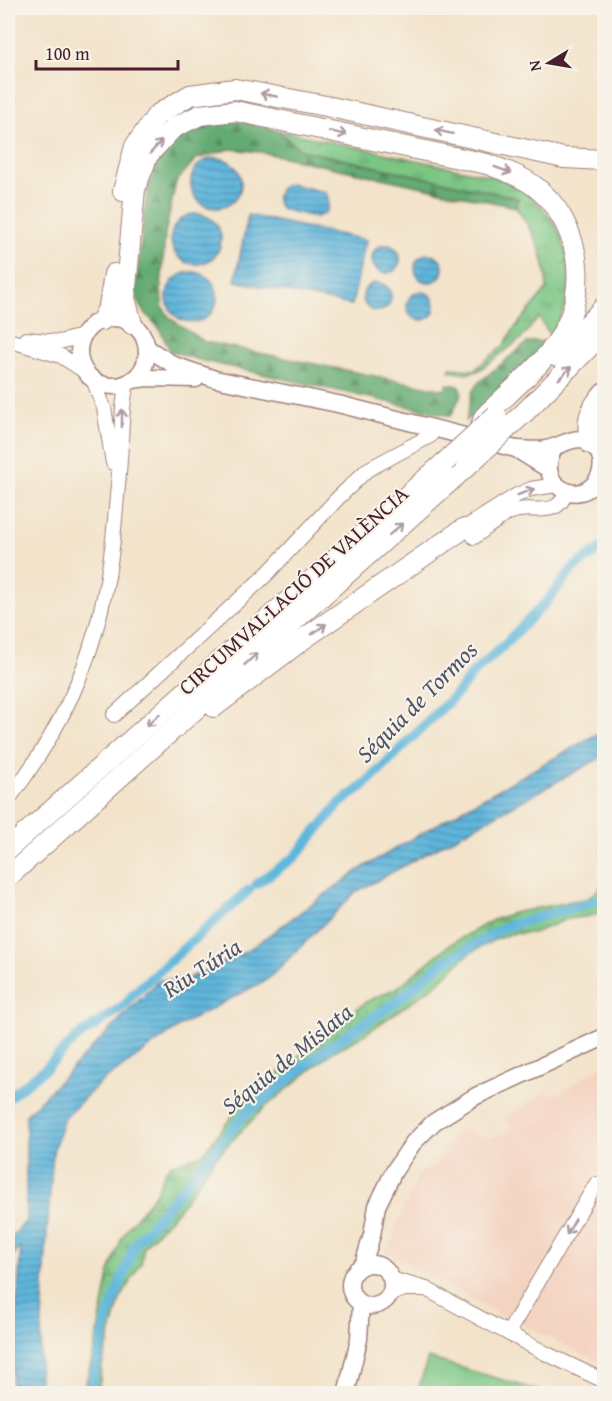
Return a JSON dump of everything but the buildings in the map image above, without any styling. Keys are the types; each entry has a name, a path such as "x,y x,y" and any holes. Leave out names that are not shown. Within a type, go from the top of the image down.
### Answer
{"highway":[{"path":"102,320 110,306 123,190 135,146 157,115 190,95 235,89 326,106 564,158 604,160"},
{"path":"132,324 125,298 135,189 148,155 173,128 200,115 235,111 487,164 515,175 533,186 553,204 570,231 577,257 578,286 573,312 560,338 494,412"},
{"name":"CIRCUMVAL·LACIÓ DE VALÈNCIA","path":"8,849 445,462 481,429 494,412 552,362 604,307"},
{"name":"CIRCUMVAL·LACIÓ DE VALÈNCIA","path":"8,877 466,467 525,412 604,332"},
{"path":"600,460 588,423 594,404 604,393"},
{"path":"35,852 123,784 188,727 302,640 468,533"}],"main road":[{"path":"215,379 147,378 107,385 90,375 80,354 83,336 102,320 120,318 139,330 147,348 174,366 215,379 338,404 516,449 544,450 569,439 584,441 600,460 598,478 587,489 574,493 562,488 551,478 548,469 549,461 556,446"},
{"path":"130,382 144,366 147,348"},
{"path":"516,449 548,469"},
{"path":"587,489 604,493"},
{"path":"370,1265 377,1206 394,1171 413,1143 434,1122 476,1096 604,1037"},
{"path":"359,1339 388,1292 388,1272 370,1265"},
{"path":"370,1265 352,1275 350,1282 353,1296 361,1304 375,1306 388,1292"},
{"path":"346,1394 359,1339 361,1304"}],"street":[{"path":"8,339 59,342 83,336"},
{"path":"8,339 61,356 90,375 104,408 117,495"},
{"path":"8,800 50,740 72,698 87,662 102,610 111,567 122,407 130,382"},
{"path":"114,715 261,580 368,470 430,436 434,428"},
{"path":"562,488 564,501 556,507 515,510 468,533 517,495 531,489 562,488"},
{"path":"508,1333 596,1184 604,1187"},
{"path":"388,1292 426,1289 604,1381"}],"shaded area":[{"path":"604,1064 604,1177 594,1173 585,1195 514,1313 508,1316 500,1315 404,1261 385,1254 389,1243 396,1240 393,1233 418,1174 434,1166 458,1129 487,1138 504,1134 512,1129 505,1118 548,1091 551,1095 558,1094"},
{"path":"592,1197 604,1201 604,1364 521,1324"}],"green space":[{"path":"221,122 245,122 277,130 300,150 518,198 516,207 260,152 230,149 196,159 176,182 165,234 161,290 163,308 170,318 205,342 445,390 447,384 459,386 462,393 451,416 199,360 170,351 159,328 141,308 135,293 149,186 161,156 170,144 183,134"},
{"path":"277,130 491,176 527,194 542,207 553,222 562,239 567,257 569,277 567,298 551,337 539,317 521,339 478,371 465,374 449,371 450,368 474,370 504,345 514,329 547,289 542,255 534,236 516,207 518,198 300,150"},
{"path":"545,342 508,384 466,421 472,392 478,383 527,343"},
{"path":"604,885 604,912 568,919 533,933 510,934 470,953 434,986 359,1038 334,1051 263,1109 217,1156 178,1210 146,1244 142,1261 120,1300 102,1365 98,1393 83,1393 94,1352 110,1269 121,1240 129,1226 155,1194 165,1172 171,1165 202,1154 246,1099 366,1002 398,987 449,945 493,920 513,913 588,898"},
{"path":"428,1358 547,1393 417,1393"}],"water":[{"path":"216,158 225,160 236,169 241,183 239,192 230,203 216,208 207,206 196,197 191,183 193,174 202,163"},
{"path":"290,184 325,192 329,204 326,211 315,217 281,209 277,201 279,190"},
{"path":"196,214 205,216 216,225 221,239 219,248 210,259 196,264 187,262 176,253 171,239 173,230 182,219"},
{"path":"248,215 366,240 352,305 235,281"},
{"path":"386,245 396,249 400,259 396,269 386,273 376,269 372,259 376,249"},
{"path":"429,254 439,258 443,268 439,278 429,282 419,278 415,268 419,258"},
{"path":"192,272 201,274 212,283 217,297 215,306 206,317 192,322 183,320 172,311 167,297 169,288 178,277"},
{"path":"377,283 387,287 391,297 387,307 377,311 367,307 363,297 367,287"},
{"path":"421,292 431,296 435,306 431,316 421,320 411,316 407,306 411,296"},
{"path":"604,730 604,756 356,892 268,979 183,1024 100,1083 64,1118 53,1152 38,1393 11,1393 21,1246 8,1261 8,1241 26,1221 26,1115 159,980 187,979 247,951 359,870"}],"waterway":[{"name":"Séquia de Tormos","path":"256,884 295,857 340,803 363,786 458,692 474,672 547,601 573,568 604,546"},
{"name":"Séquia de Tormos","path":"8,1098 46,1068 76,1038 126,1004 133,994 249,890"},
{"name":"Séquia de Mislata","path":"89,1394 108,1317 135,1244 246,1113 328,1048 396,1002 441,964 505,927 604,898"}],"water label":[{"name":"Riu Túria","path":"202,968"}]}
